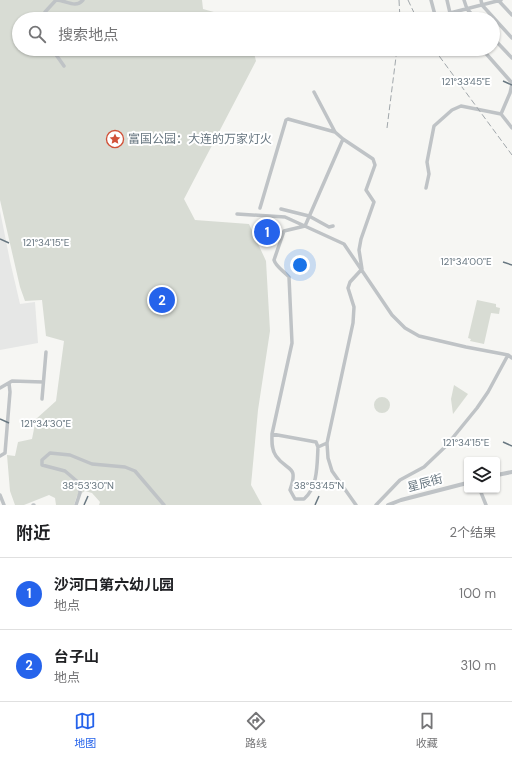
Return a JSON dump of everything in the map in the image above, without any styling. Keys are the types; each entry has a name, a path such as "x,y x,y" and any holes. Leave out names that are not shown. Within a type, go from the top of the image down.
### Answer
{"street":[{"path":"45,12 56,0 63,0 71,5 80,3 83,0"},
{"path":"431,0 434,12"},
{"path":"447,0 450,12"},
{"path":"464,0 470,12"},
{"path":"481,0 482,5 488,12"},
{"path":"454,12 499,0 512,15"},
{"path":"500,25 512,38"},
{"path":"500,45 512,58"},
{"path":"57,56 64,66"},
{"path":"488,56 512,83 511,92 501,114"},
{"path":"314,92 335,132 342,139 373,159 376,165 366,190 374,202 361,239 359,250 362,269"},
{"path":"426,188 429,174 427,162 434,126 452,110 461,106 501,114 512,128"},
{"path":"260,208 286,120 288,119 335,132"},
{"path":"305,226 342,139"},
{"path":"281,209 309,216 329,227 333,226"},
{"path":"237,214 285,217 344,244 392,315 405,328 419,336 508,355 512,358"},
{"path":"272,434 316,442 318,447 314,485 309,495 304,499 295,499 290,490 294,478 292,470 276,455 272,444 272,434 292,343 289,277 275,264 274,260 284,231 305,226"},
{"path":"356,505 332,471 328,458 327,443 353,323 354,307 348,288 350,282 362,269"},
{"path":"42,399 46,352"},
{"path":"376,505 400,480 424,467 446,446 488,392 508,355"},
{"path":"0,388 9,383 18,381 43,382"},
{"path":"0,456 5,454 10,392 9,383"},
{"path":"318,447 327,443"},
{"path":"76,505 80,493 79,483 65,471 42,465 42,460 50,453 70,455 92,464 125,467 135,471 164,505"},
{"path":"500,474 512,472"},
{"name":"星辰街","path":"388,505 464,484"},
{"path":"481,493 486,505"},
{"path":"0,495 4,505"}],"shaded area":[{"path":"0,0 202,0 203,9 214,12 12,12 12,56 255,56 256,61 184,199 195,220 249,224 266,261 270,331 258,410 251,485 262,505 99,505 100,502 92,493 85,491 77,496 74,505 56,505 55,498 49,495 24,505 15,505 10,491 7,455 15,456 18,442 32,439 36,419 56,401 64,341 46,336 42,300 25,301 20,287 0,200"},
{"path":"0,211 20,304 35,302 38,343 0,350"},
{"path":"477,300 496,304 496,307 500,308 499,314 491,313 484,344 470,341 471,339 468,338"},
{"path":"454,385 468,394 453,414 451,399"},
{"path":"379,397 385,397 390,402 388,411 385,413 379,413 374,408 374,402"}],"railway":[{"path":"399,0 400,12"},
{"path":"408,0 414,12"},
{"path":"387,128 396,56"},
{"path":"439,56 512,155"}],"place":[{"name":"富国公园：大连的万家灯火","path":"115,139"},
{"name":"沙河口第六幼儿园","path":"267,232"},
{"name":"台子山","path":"162,300"}]}
